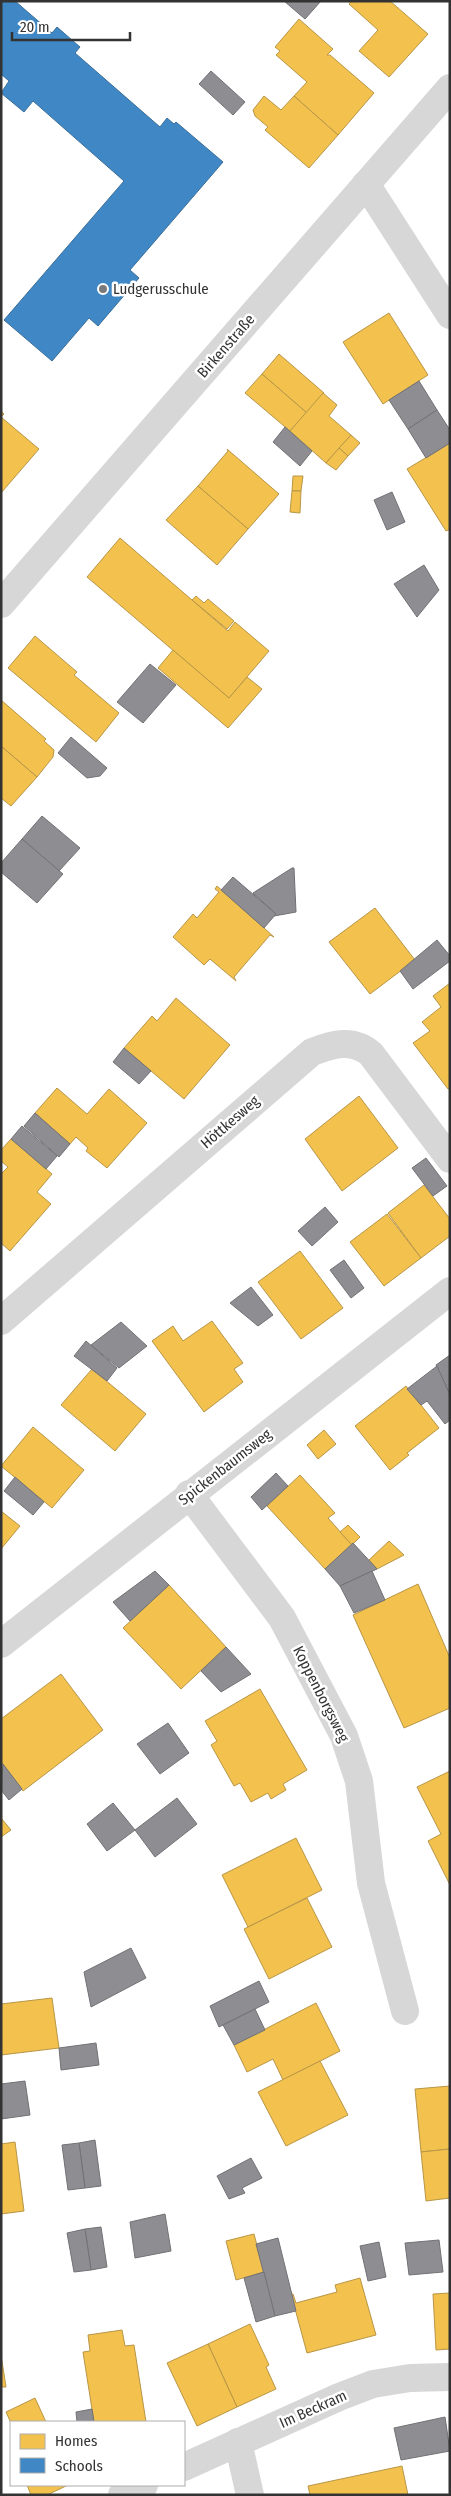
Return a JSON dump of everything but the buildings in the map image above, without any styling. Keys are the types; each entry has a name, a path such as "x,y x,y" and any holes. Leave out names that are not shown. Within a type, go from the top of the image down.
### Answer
{"street":[{"name":"Birkenstraße","path":"1,604 450,88"},
{"path":"366,184 450,314"},
{"name":"Höttkesweg","path":"1,1321 312,1052 331,1045 362,1046 371,1054 450,1159"},
{"name":"Spickenbaumsweg","path":"1,1644 450,1291"},
{"name":"Koppenborgsweg","path":"190,1494 282,1618 344,1736 359,1781 371,1883 406,2012"},
{"name":"Im Beckram","path":"185,2467 339,2397 373,2384 410,2378 450,2377"},
{"path":"238,2442 250,2495"},
{"path":"122,2495 142,2486"}],"place":[{"name":"Ludgerusschule","path":"103,289"}]}
